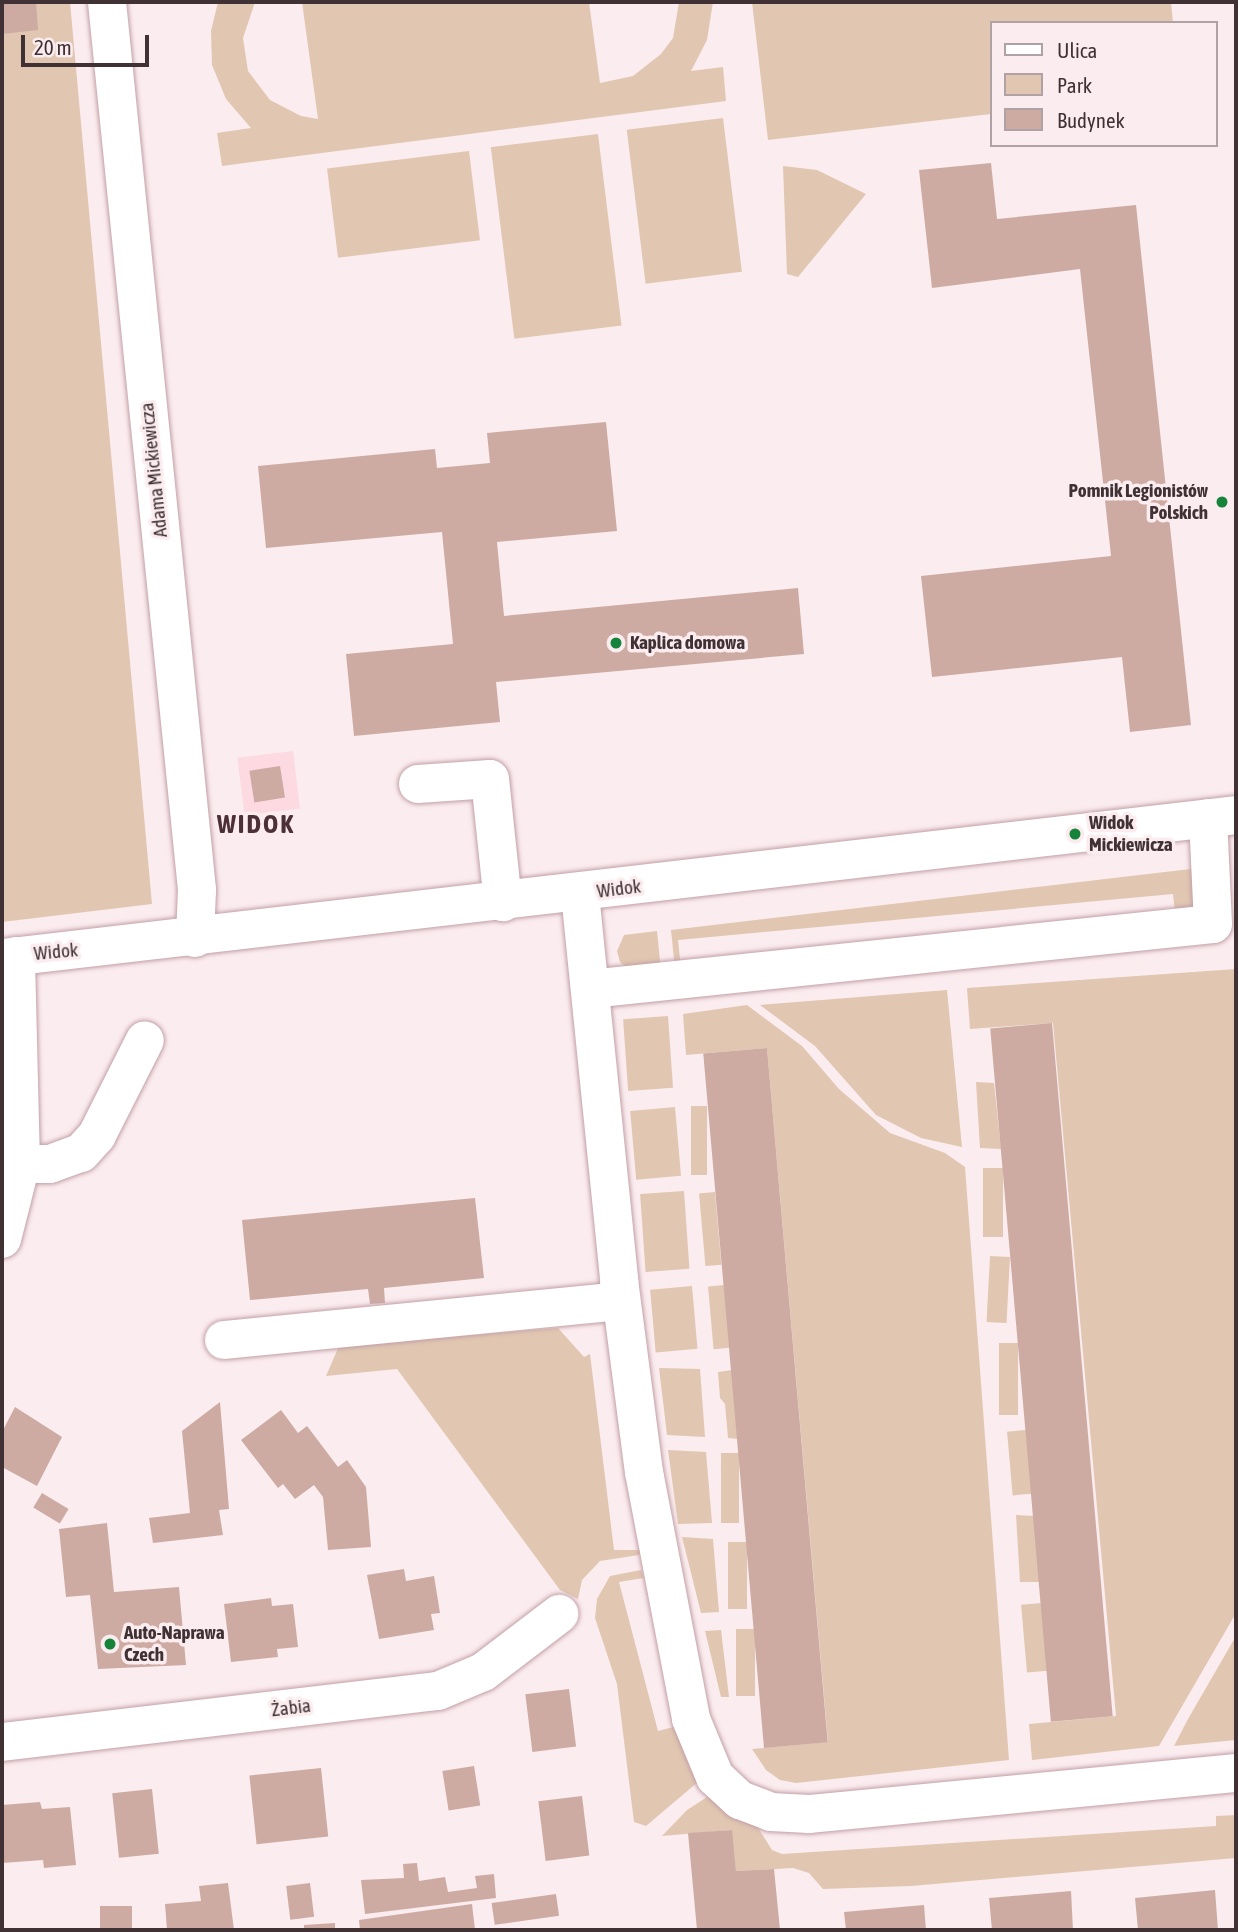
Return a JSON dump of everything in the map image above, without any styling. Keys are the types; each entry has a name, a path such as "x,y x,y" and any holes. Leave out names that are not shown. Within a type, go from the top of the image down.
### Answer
{"street":[{"name":"Adama Mickiewicza","path":"107,2 197,890 195,938"},
{"path":"418,784 491,779 503,902"},
{"name":"Widok","path":"9,957 580,894 1222,817"},
{"path":"590,989 1213,924 1222,817"},
{"path":"580,894 621,1301 644,1472 691,1719 715,1777 740,1800 771,1812 809,1814 1236,1773"},
{"path":"2,1238 21,1164 9,957"},
{"path":"21,1164 50,1164 81,1153 97,1135 145,1041"},
{"path":"224,1340 621,1301"},
{"name":"Żabia","path":"2,1742 438,1690 483,1672 559,1614"}],"shaded area":[{"path":"293,751 300,809 244,815 237,758"}],"green space":[{"path":"2,2 70,2 152,904 2,922"},
{"path":"218,2 255,2 243,38 248,71 270,100 301,116 318,119 302,2 589,2 600,83 633,76 661,54 673,38 679,2 713,2 707,40 691,71 723,67 726,101 222,166 217,133 251,128 226,99 212,65 211,31"},
{"path":"752,2 1171,2 1173,21 990,21 990,114 768,140"},
{"path":"723,118 742,272 646,284 627,130"},
{"path":"598,134 622,326 514,339 491,147"},
{"path":"469,151 480,240 338,258 327,168"},
{"path":"783,166 817,170 866,194 798,277 787,274"},
{"path":"1199,868 1194,906 1176,922 1173,894 678,940 681,968 675,969 671,930"},
{"path":"657,931 661,971 627,968 620,962 617,951 624,935"},
{"path":"1236,969 1236,1613 1159,1746 1032,1760 1029,1724 1116,1716 1053,1023 970,1029 967,988"},
{"path":"947,990 962,1147 921,1138 876,1115 815,1046 760,1005"},
{"path":"747,1005 802,1046 839,1089 890,1133 945,1153 965,1167 1009,1760 796,1783 780,1780 766,1770 752,1749 828,1742 767,1048 686,1055 683,1014"},
{"path":"668,1016 673,1088 628,1091 623,1019"},
{"path":"976,1082 994,1083 1001,1149 980,1148"},
{"path":"691,1106 707,1106 707,1175 691,1175"},
{"path":"675,1107 681,1176 636,1180 630,1111"},
{"path":"983,1168 1003,1168 1003,1237 983,1237"},
{"path":"684,1191 689,1269 646,1272 640,1194"},
{"path":"715,1192 721,1265 705,1266 699,1193"},
{"path":"990,1256 1010,1257 1007,1323 987,1322"},
{"path":"724,1285 729,1348 714,1349 708,1286"},
{"path":"692,1286 697,1349 656,1352 650,1290"},
{"path":"558,1328 584,1357 590,1354 614,1550 641,1550 639,1555 600,1561 582,1580 578,1599 560,1590 397,1369 326,1376 339,1346"},
{"path":"999,1343 1018,1343 1018,1415 999,1415"},
{"path":"659,1368 700,1369 705,1437 667,1435"},
{"path":"732,1370 738,1439 728,1438 725,1404 720,1398 718,1372"},
{"path":"1026,1430 1032,1494 1013,1495 1007,1432"},
{"path":"668,1450 706,1452 712,1523 678,1524"},
{"path":"721,1453 739,1453 739,1523 721,1523"},
{"path":"1016,1515 1034,1516 1040,1582 1020,1582"},
{"path":"682,1537 713,1539 719,1612 701,1613"},
{"path":"728,1542 747,1542 747,1609 728,1609"},
{"path":"641,1570 644,1578 619,1582 658,1731 681,1725 705,1776 646,1826 634,1822 617,1684 595,1618 597,1599 610,1576"},
{"path":"1042,1603 1048,1671 1027,1673 1021,1605"},
{"path":"736,1629 755,1629 755,1696 736,1696"},
{"path":"721,1630 729,1697 721,1697 705,1631"},
{"path":"1236,1636 1236,1740 1174,1746 1188,1719"},
{"path":"718,1790 757,1826 772,1850 782,1854 1216,1826 1216,1816 1236,1815 1236,1858 911,1886 823,1889 809,1873 793,1868 736,1871 731,1830 662,1836 687,1810"}],"building":[{"path":"2,2 36,2 38,30 2,34"},
{"path":"991,163 997,219 1136,205 1191,725 1130,732 1122,657 932,677 921,576 1111,556 1080,269 932,288 919,170"},
{"path":"606,422 617,531 497,542 504,616 798,588 804,654 496,682 500,722 354,736 346,654 453,644 442,532 266,548 258,466 435,449 437,468 490,463 487,433"},
{"path":"280,766 285,798 254,802 249,771"},
{"path":"1052,1023 1113,1716 1051,1722 990,1028"},
{"path":"767,1048 828,1742 764,1748 703,1054"},
{"path":"475,1198 484,1278 384,1288 385,1303 370,1304 368,1289 250,1300 242,1220"},
{"path":"220,1402 229,1509 219,1510 223,1535 153,1543 149,1518 190,1513 182,1431"},
{"path":"15,1407 62,1437 37,1486 2,1467 2,1432"},
{"path":"281,1410 298,1433 307,1426 338,1467 347,1460 366,1487 371,1547 328,1550 323,1497 314,1485 295,1499 283,1484 278,1488 241,1440"},
{"path":"42,1493 69,1509 60,1524 33,1508"},
{"path":"107,1523 114,1592 179,1587 186,1665 98,1669 90,1595 66,1597 59,1529"},
{"path":"404,1569 406,1581 434,1576 440,1613 431,1614 434,1630 379,1639 367,1575"},
{"path":"271,1598 272,1606 293,1604 298,1647 277,1649 278,1657 231,1662 224,1604"},
{"path":"569,1689 576,1747 532,1752 525,1694"},
{"path":"474,1766 480,1806 449,1811 442,1771"},
{"path":"321,1768 328,1837 257,1844 249,1776"},
{"path":"152,1789 159,1854 119,1858 112,1793"},
{"path":"582,1796 589,1856 546,1861 538,1801"},
{"path":"40,1802 42,1809 70,1807 76,1865 44,1868 43,1860 2,1863 2,1805"},
{"path":"732,1830 736,1871 774,1869 780,1930 697,1930 688,1833"},
{"path":"417,1863 419,1881 445,1877 448,1892 477,1888 475,1876 494,1874 496,1898 365,1914 361,1880 404,1878 403,1864"},
{"path":"228,1883 234,1930 167,1930 165,1904 201,1901 199,1886"},
{"path":"310,1883 314,1917 290,1920 286,1886"},
{"path":"1215,1890 1218,1930 1138,1930 1135,1898"},
{"path":"1071,1891 1073,1930 992,1930 989,1898"},
{"path":"556,1894 559,1916 495,1925 492,1903"},
{"path":"472,1904 475,1930 360,1930 359,1920"},
{"path":"924,1905 926,1930 846,1930 844,1912"},
{"path":"100,1906 132,1906 132,1930 100,1930"},
{"path":"335,1923 335,1930 304,1930 304,1925"}],"place":[{"name":"Pomnik Legionistów Polskich","path":"1222,502"},
{"name":"Kaplica domowa","path":"616,643"},
{"name":"Widok Mickiewicza","path":"1075,834"},
{"name":"Auto-Naprawa Czech","path":"110,1644"}],"district":[{"name":"WIDOK","path":"256,825"}]}
